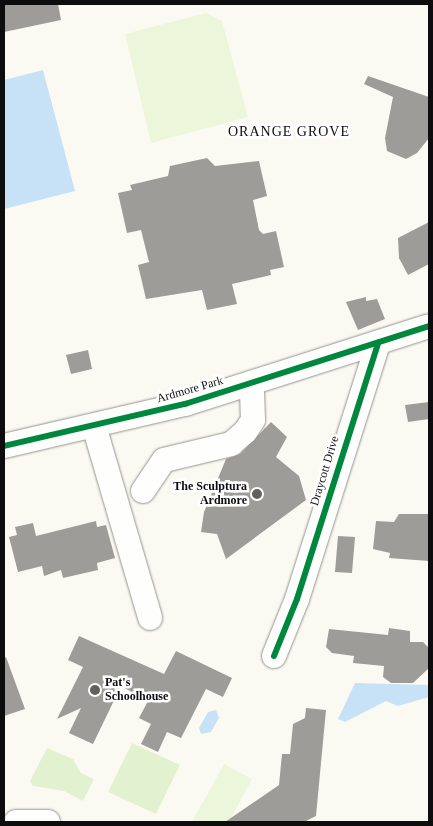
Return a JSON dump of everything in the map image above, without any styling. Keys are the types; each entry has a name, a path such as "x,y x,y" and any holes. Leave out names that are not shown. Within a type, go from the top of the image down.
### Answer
{"street":[{"path":"378,343 429,326"},
{"name":"Ardmore Park","path":"4,446 94,426 252,383 378,343"},
{"name":"Draycott Drive","path":"274,656 297,599 378,343"},
{"path":"144,491 164,460 231,444 245,432 253,420 252,383"},
{"path":"94,426 150,618"},
{"path":"16,822 48,822"}],"green space":[{"path":"206,13 222,21 248,117 151,143 125,34"},
{"path":"132,743 180,765 156,814 108,792"},
{"path":"47,748 73,759 81,773 94,779 83,801 64,791 33,786 30,781"},
{"path":"224,764 252,779 229,822 192,822"}],"water":[{"path":"43,70 75,191 4,209 4,80"},
{"path":"355,683 429,685 429,697 398,706 386,701 345,722 338,719"},
{"path":"216,710 219,718 211,732 201,734 199,728 208,712"}],"building":[{"path":"4,4 58,4 61,20 4,32"},
{"path":"368,76 429,97 429,138 417,153 406,159 387,151 385,138 393,97 364,84"},
{"path":"207,158 215,166 259,161 267,196 253,200 259,230 263,234 276,231 284,267 270,270 271,275 232,284 237,304 207,310 202,290 146,299 138,265 149,262 141,230 127,233 118,193 132,190 130,185 168,176 170,166"},
{"path":"429,222 429,264 408,275 399,258 398,238"},
{"path":"366,297 366,301 377,299 385,319 358,330 346,302"},
{"path":"88,350 92,369 71,374 66,355"},
{"path":"429,402 429,419 408,422 405,405"},
{"name":"The Sculptura Ardmore","path":"271,422 287,437 276,457 299,476 306,500 226,559 217,534 201,532 204,512 226,459 240,454"},
{"path":"399,514 429,514 429,561 389,558 390,553 373,549 376,521 394,522"},
{"path":"96,521 97,527 106,525 115,558 97,563 98,570 63,578 61,570 44,576 42,566 18,572 9,537 17,535 15,527 33,523 36,536"},
{"path":"338,536 355,537 352,573 335,572"},
{"path":"389,628 410,631 410,642 423,642 429,648 429,668 413,683 391,683 383,677 384,666 353,663 354,656 332,653 326,647 329,629 388,635"},
{"path":"79,636 164,674 176,651 232,678 223,697 206,689 181,738 167,732 158,752 141,744 151,724 139,718 148,701 121,686 93,744 69,733 81,708 57,719 83,667 68,660"},
{"path":"6,657 25,709 4,716 4,658"},
{"path":"306,708 326,710 316,816 304,822 225,822 279,785 282,754 290,754 293,724 305,718"}],"cycle path":[{"path":"4,446 185,404 429,326"},
{"path":"274,656 297,599 378,343"}],"place":[{"name":"The Sculptura Ardmore","path":"257,494"},
{"name":"Pat's Schoolhouse","path":"95,690"}],"district":[{"name":"ORANGE GROVE","path":"289,132"}]}
